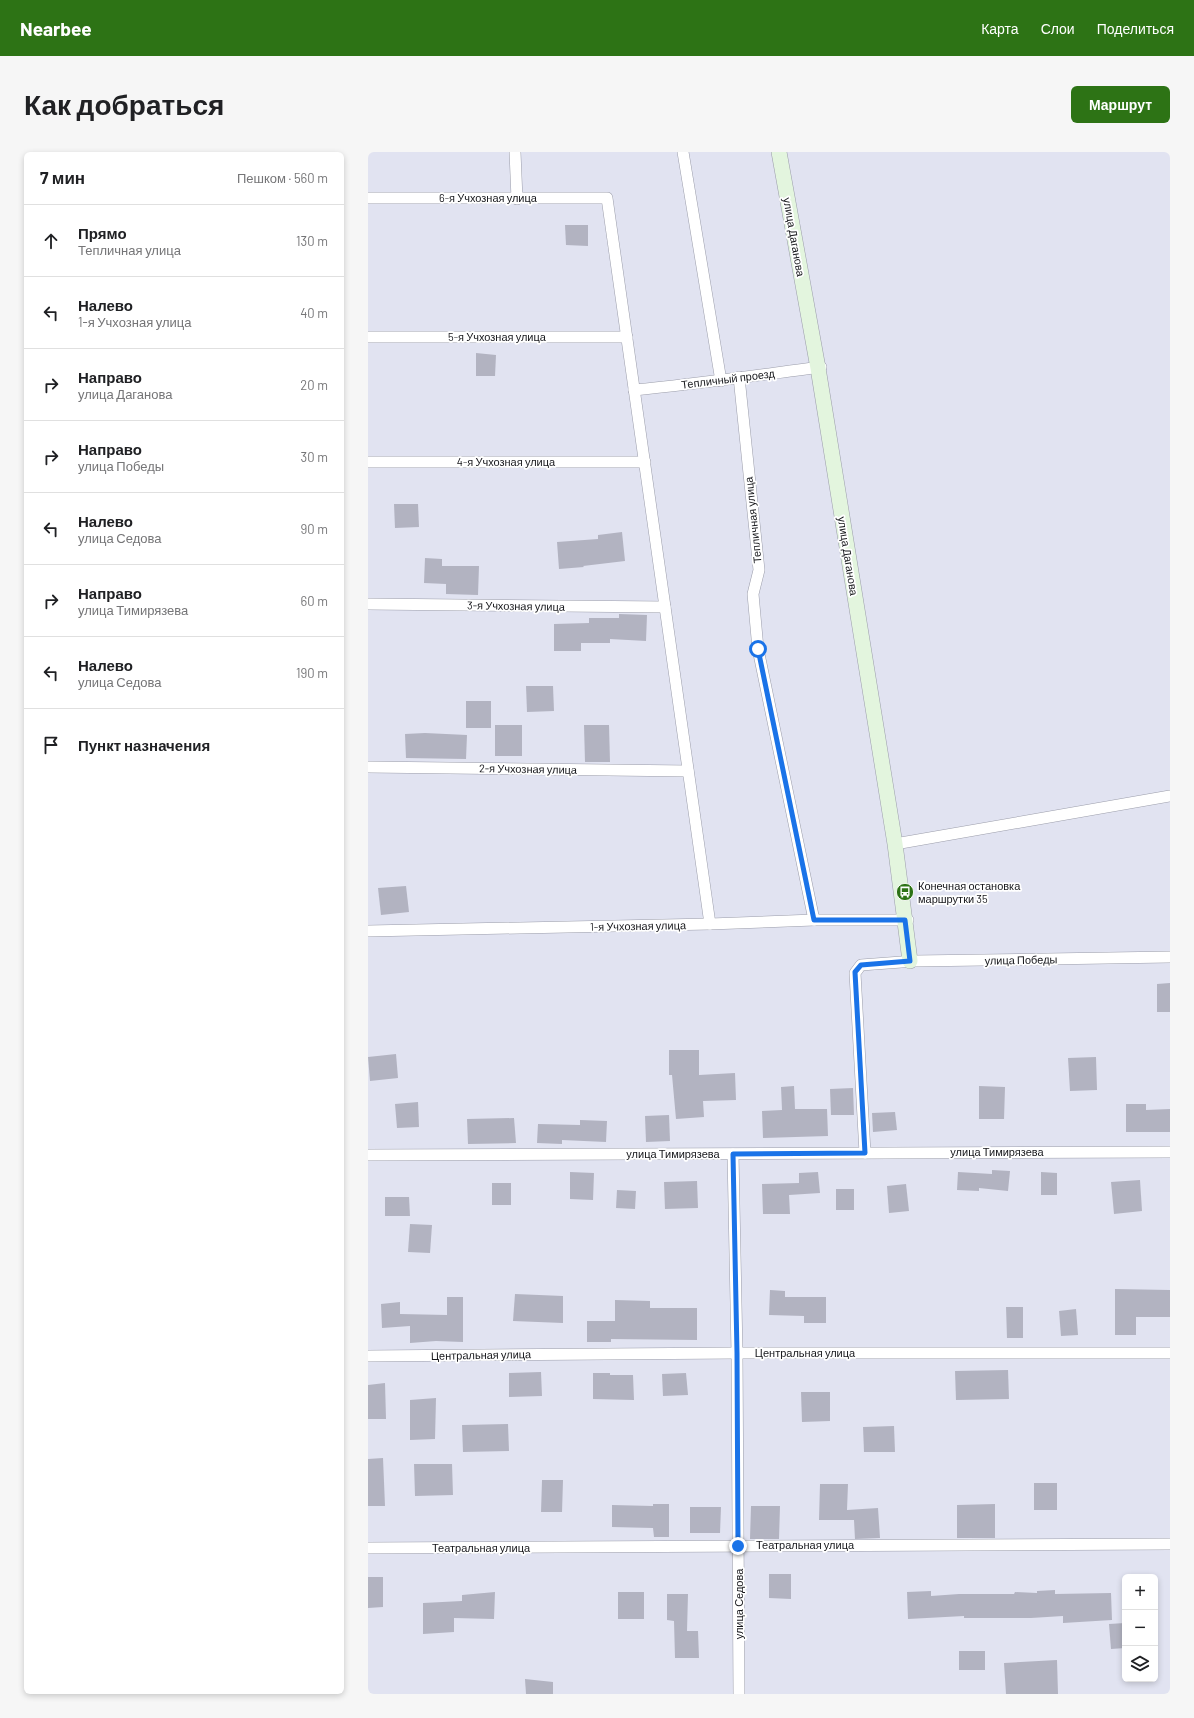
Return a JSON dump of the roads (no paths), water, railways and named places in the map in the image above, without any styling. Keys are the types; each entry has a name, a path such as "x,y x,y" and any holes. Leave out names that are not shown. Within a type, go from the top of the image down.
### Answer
{"main road":[{"name":"улица Даганова","path":"779,152 820,367"},
{"name":"улица Даганова","path":"783,152 820,367 897,844 913,961"}],"street":[{"path":"515,152 517,198"},
{"path":"683,152 721,381"},
{"name":"6-я Учхозная улица","path":"368,198 607,198 627,337"},
{"name":"5-я Учхозная улица","path":"368,337 627,337"},
{"path":"627,337 710,924"},
{"name":"Тепличный проезд","path":"634,390 721,381 739,377 820,367"},
{"name":"Тепличная улица","path":"739,377 759,570 753,594 758,649 814,920"},
{"name":"4-я Учхозная улица","path":"368,462 644,462"},
{"name":"3-я Учхозная улица","path":"368,604 665,607"},
{"name":"2-я Учхозная улица","path":"368,768 688,771"},
{"path":"897,844 1170,796"},
{"name":"1-я Учхозная улица","path":"368,931 710,924 814,920 907,920"},
{"name":"улица Победы","path":"865,1153 855,972 861,965 913,961 1170,957"},
{"name":"улица Тимирязева","path":"368,1155 1170,1152"},
{"name":"улица Седова","path":"733,1154 737,1353 739,1694"},
{"name":"Центральная улица","path":"368,1356 737,1353 1170,1353"},
{"name":"Театральная улица","path":"368,1548 1170,1544"}],"place":[{"name":"Конечная остановка маршрутки 35","path":"905,892"}]}
